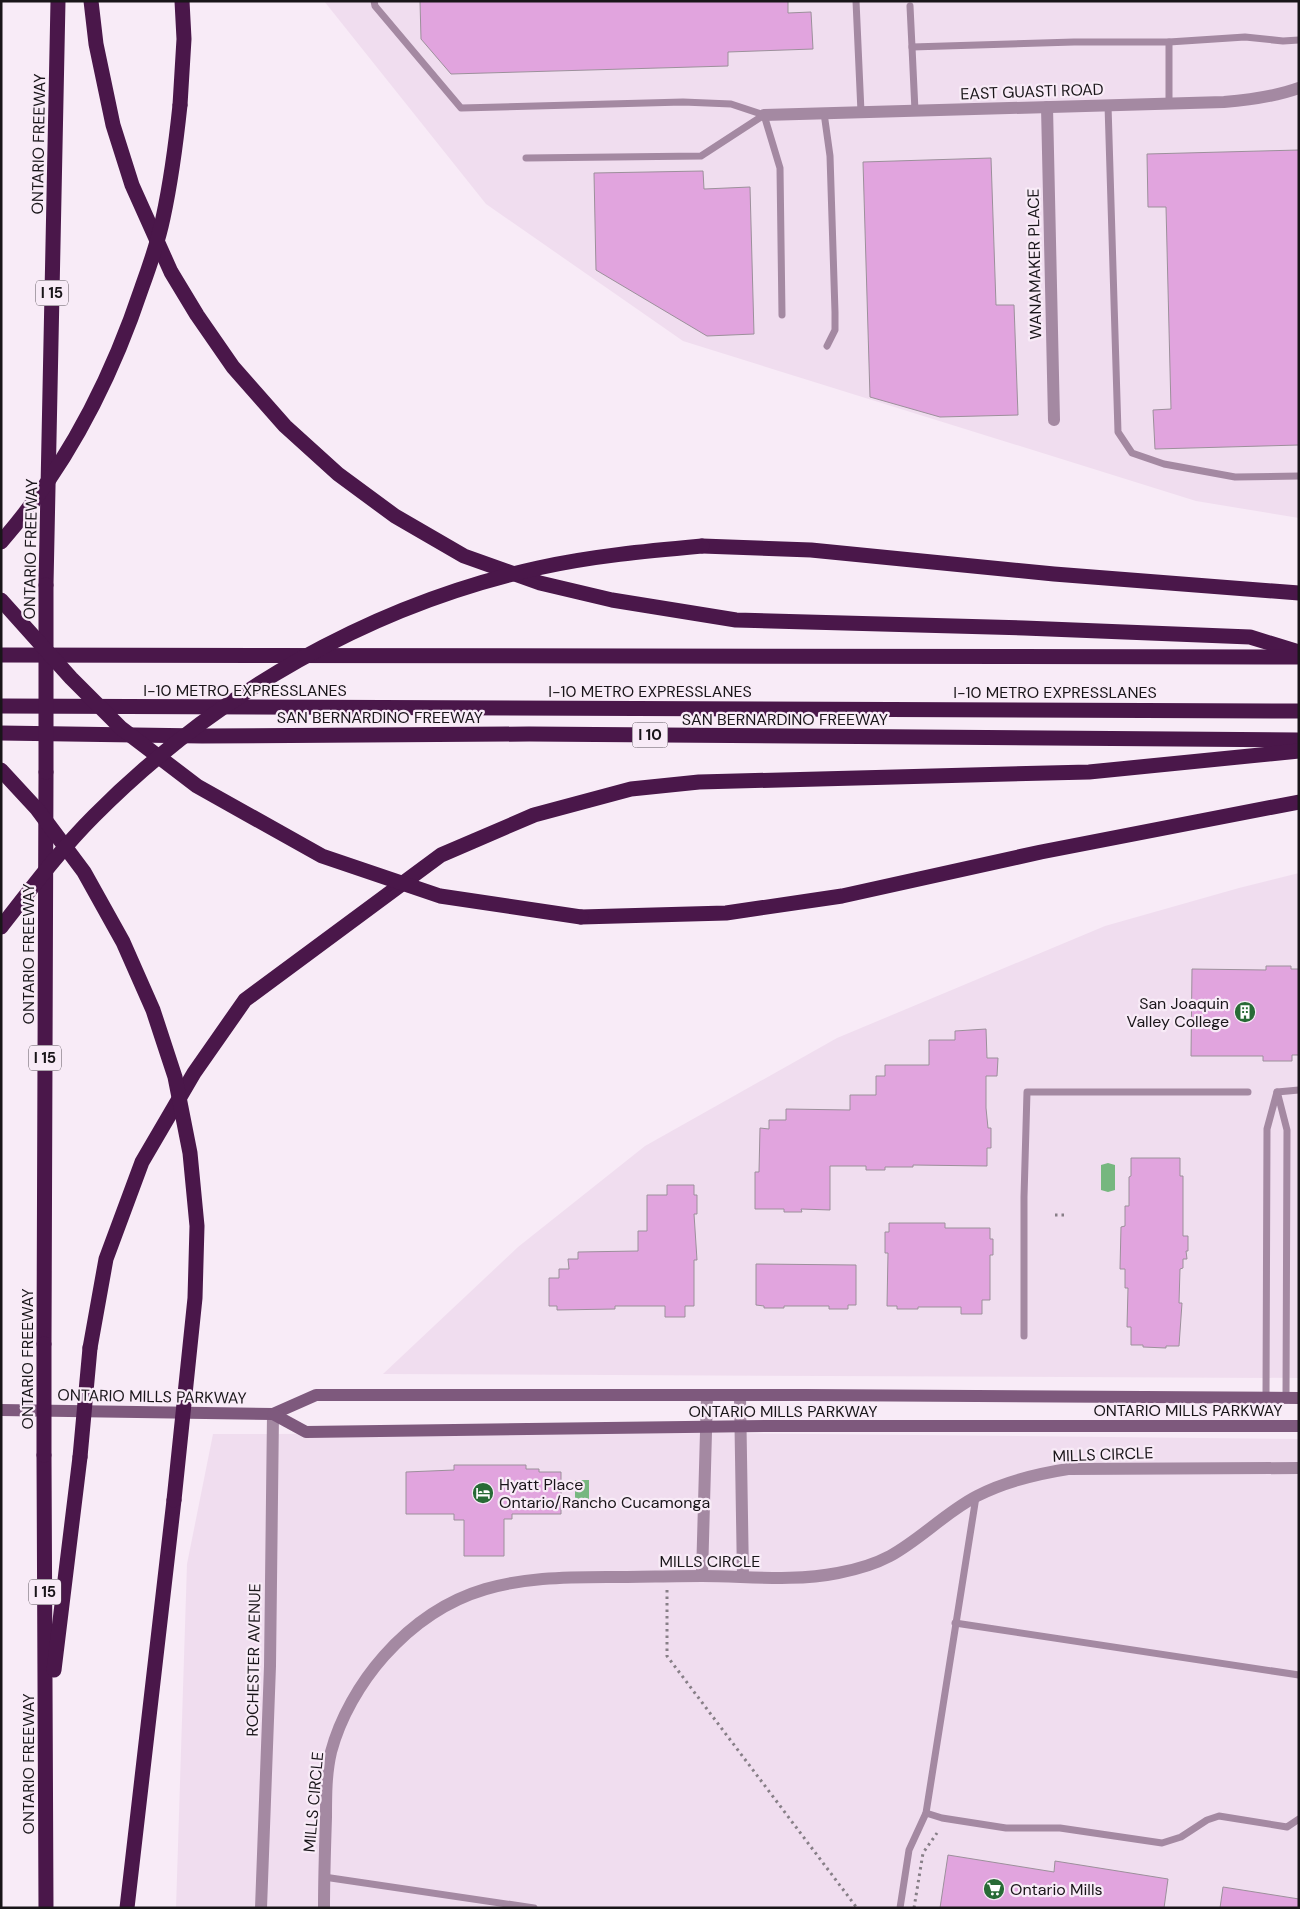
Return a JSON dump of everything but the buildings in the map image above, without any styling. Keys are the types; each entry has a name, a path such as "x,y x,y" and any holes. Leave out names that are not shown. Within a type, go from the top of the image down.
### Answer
{"highway":[{"name":"ONTARIO FREEWAY","path":"46,1908 44,1344 46,585 58,1"},
{"path":"91,1 96,44 113,125 132,185 171,272 196,315 233,367 285,426 338,474 395,516 464,556 540,583 612,600 736,620 1024,628 1250,637 1299,652"},
{"path":"1,542 18,523 62,460 98,397 128,328 152,258 173,169 180,105 184,39 182,1"},
{"path":"1,927 42,874 88,823 144,770 208,718 272,675 335,640 400,612 468,587 538,568 618,554 702,546 811,550 1054,574 1299,593"},
{"path":"1,600 71,678 121,728 197,786 322,856 440,896 581,917 726,913 842,896 1041,852 1299,802"},
{"path":"1,655 1299,657"},
{"name":"I-10 METRO EXPRESSLANES","path":"1,706 1299,711"},
{"name":"SAN BERNARDINO FREEWAY","path":"1,734 202,736 529,734 1299,740"},
{"path":"46,1729 80,1457 90,1348 106,1259 142,1162 194,1073 245,1000 441,855 534,815 632,788 699,782 1089,772 1299,751"},
{"path":"1,770 37,809 84,872 119,934 153,1010 175,1077 190,1153 197,1226 195,1298 174,1500 127,1908"}],"main road":[{"name":"ONTARIO MILLS PARKWAY","path":"1,1410 273,1414 316,1395 1292,1398"},
{"name":"ONTARIO MILLS PARKWAY","path":"273,1414 306,1432 740,1426 1299,1426"}],"street":[{"name":"EAST GUASTI ROAD","path":"764,115 1252,100 1284,94 1299,88"},
{"name":"WANAMAKER PLACE","path":"1047,107 1054,420"},
{"path":"702,1576 707,1396"},
{"path":"740,1396 743,1577"},
{"name":"ROCHESTER AVENUE","path":"261,1908 270,1666 273,1414"},
{"name":"MILLS CIRCLE","path":"324,1908 326,1797 331,1755 338,1729 372,1669 393,1646 415,1626 438,1610 467,1596 488,1588 514,1582 561,1577 743,1577 841,1573 889,1556 976,1496 1021,1478 1068,1469 1299,1468"}],"lane":[{"path":"374,1 375,6 461,108 683,102 731,104 764,115"},
{"path":"856,1 861,112"},
{"path":"910,6 915,111"},
{"path":"912,46 1169,42 1244,37 1283,41 1299,40"},
{"path":"1169,42 1169,104"},
{"path":"1108,105 1118,432 1132,453 1164,464 1235,477 1299,476"},
{"path":"824,113 830,156 835,312 835,330 826,346"},
{"path":"526,158 701,156 764,115"},
{"path":"764,115 780,168 782,315"},
{"path":"1278,1092 1299,1090"},
{"path":"1024,1336 1024,1197 1027,1092 1248,1092"},
{"path":"1266,1398 1267,1129 1278,1092"},
{"path":"1278,1092 1287,1130 1292,1398"},
{"path":"900,1908 909,1850 926,1813 976,1496"},
{"path":"955,1623 1299,1675"},
{"path":"926,1813 942,1818 1006,1828 1060,1828 1162,1843 1181,1837 1207,1820 1219,1816 1287,1826 1299,1819"},
{"path":"324,1877 534,1908"}],"path":[{"path":"1055,1215 1066,1215"},
{"path":"667,1576 667,1656 857,1908"},
{"path":"914,1908 923,1853 937,1833"}],"shaded area":[{"path":"324,1 1299,1 1299,518 1196,501 683,341 486,204"},
{"path":"1299,873 1299,1378 383,1374 518,1247 645,1146 837,1038 1105,926"},
{"path":"1108,1163 1115,1165 1115,1190 1108,1192 1101,1190 1101,1165"},
{"name":"Ontario Mills","path":"722,1433 1299,1439 1299,1908 176,1908 187,1564 213,1434"},
{"path":"575,1480 589,1480 589,1509 575,1509"}],"place":[{"name":"San Joaquin Valley College","path":"1245,1012"},
{"name":"Hyatt Place Ontario/Rancho Cucamonga","path":"483,1493"},
{"name":"Ontario Mills","path":"994,1889"}]}
